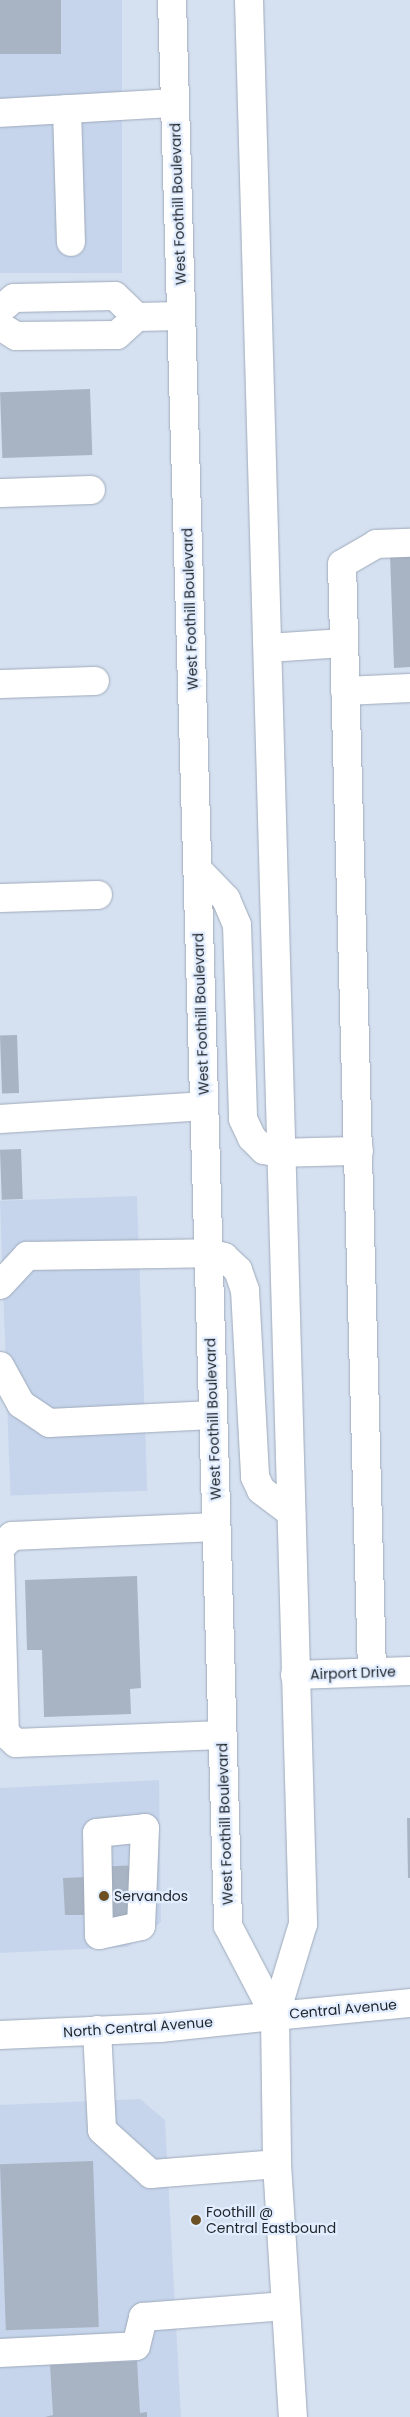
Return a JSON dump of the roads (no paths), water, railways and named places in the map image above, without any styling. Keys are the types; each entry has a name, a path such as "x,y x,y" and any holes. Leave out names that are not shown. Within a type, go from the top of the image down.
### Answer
{"main road":[{"name":"West Foothill Boulevard","path":"172,0 228,1926 275,2016"},
{"name":"West Foothill Boulevard","path":"248,0 303,1924 275,2016 278,2164 293,2417"},
{"path":"0,113 175,103"},
{"path":"67,109 71,242"},
{"path":"0,310 14,298 115,296 137,318"},
{"path":"62,297 63,336"},
{"path":"0,326 16,336 117,335 137,318 181,316"},
{"path":"0,493 91,490"},
{"path":"372,1672 342,564 376,544 410,543"},
{"path":"268,648 344,643"},
{"path":"0,684 95,681"},
{"path":"345,690 410,688"},
{"path":"198,870 226,899 237,925 243,1119 252,1138 264,1150 280,1153 359,1152"},
{"path":"0,898 98,895"},
{"path":"0,1119 204,1106"},
{"path":"0,1286 27,1256 208,1253 224,1257 238,1270 245,1290 255,1477 261,1490 291,1513"},
{"path":"0,1366 20,1404 49,1423 213,1415"},
{"path":"0,1548 12,1536 216,1527"},
{"path":"0,1557 5,1733 16,1743 222,1735"},
{"name":"Airport Drive","path":"295,1675 410,1671"},
{"name":"Central Avenue","path":"275,2016 410,2003"},
{"name":"North Central Avenue","path":"0,2035 97,2030 275,2016"},
{"path":"97,2030 102,2130 151,2174 278,2164"},
{"path":"0,2353 136,2346 143,2317 286,2306"}],"place":[{"name":"Servandos","path":"104,1896"},
{"name":"Foothill @ Central Eastbound","path":"196,2220"}]}
